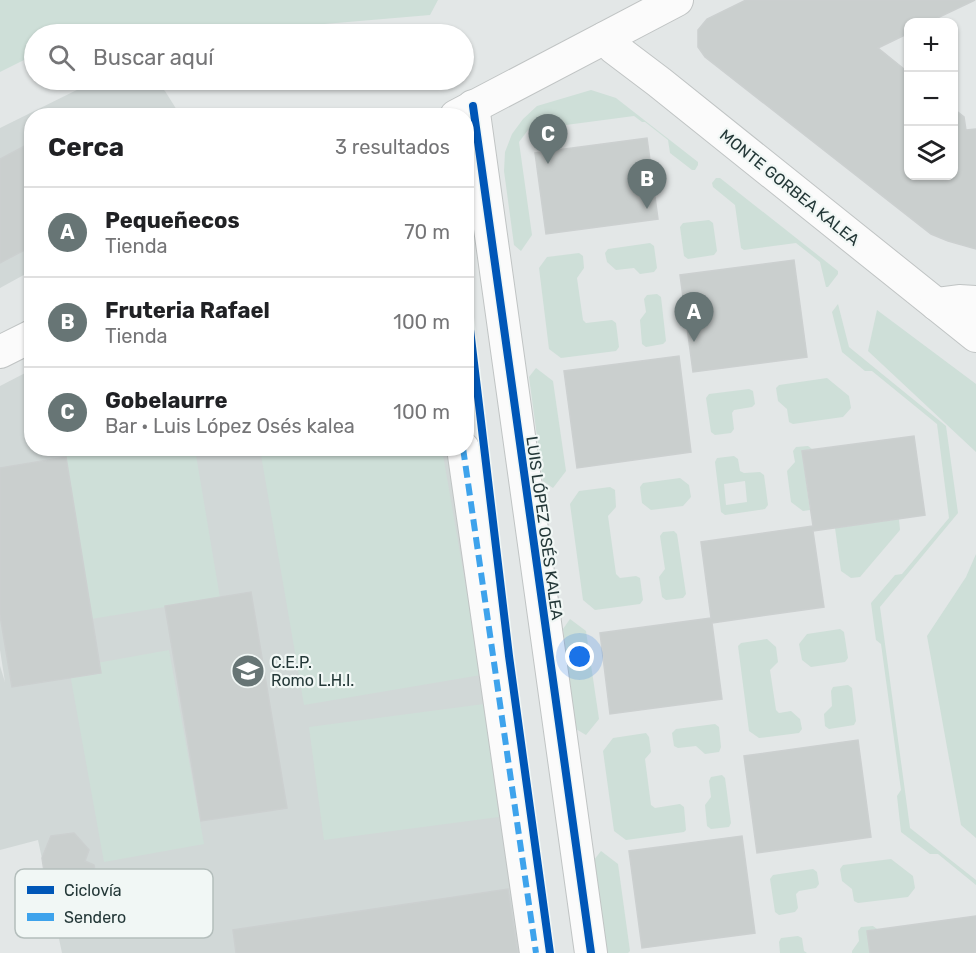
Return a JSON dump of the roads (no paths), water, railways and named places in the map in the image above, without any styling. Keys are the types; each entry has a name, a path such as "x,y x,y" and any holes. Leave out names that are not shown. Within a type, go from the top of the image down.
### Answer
{"street":[{"path":"470,108 677,0"},
{"name":"MONTE GORBEA KALEA","path":"605,38 614,48 976,336"},
{"name":"LUIS LÓPEZ OSÉS KALEA","path":"474,177 591,953"},
{"path":"936,304 959,301 976,302"},
{"path":"0,352 24,340"},
{"path":"464,456 536,953"}],"place":[{"name":"Gobelaurre","path":"548,164"},
{"name":"Fruteria Rafael","path":"647,209"},
{"name":"Pequeñecos","path":"694,342"},
{"name":"C.E.P. Romo L.H.I.","path":"248,671"}]}
